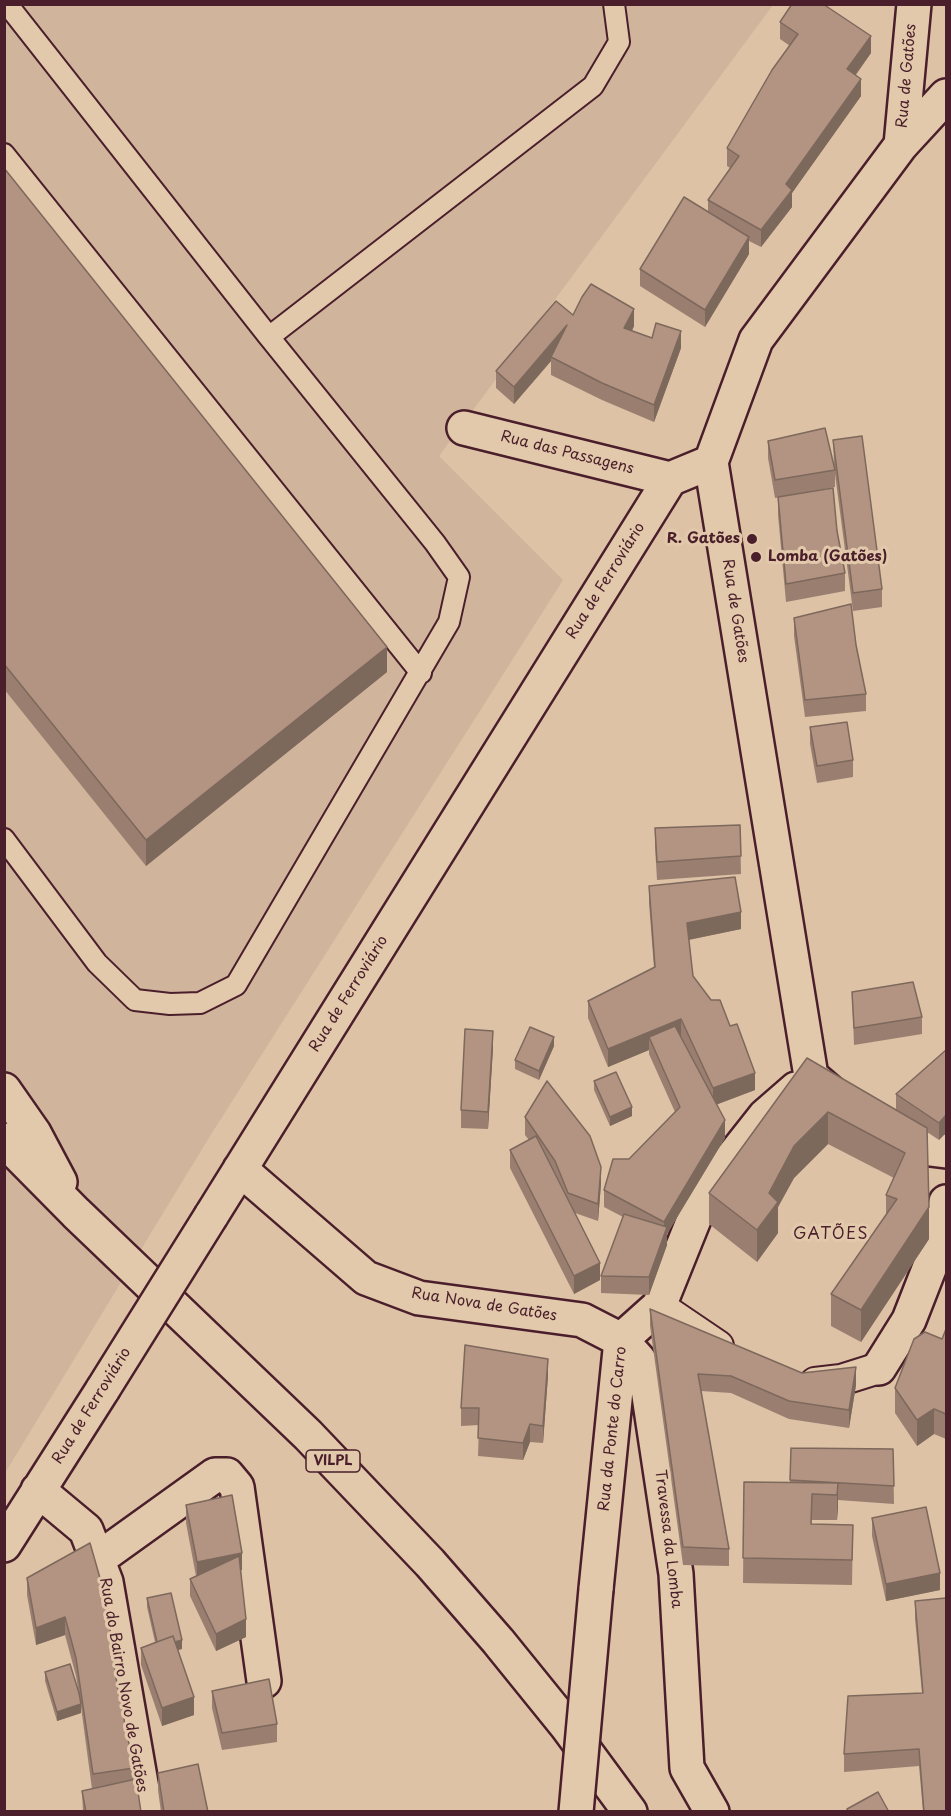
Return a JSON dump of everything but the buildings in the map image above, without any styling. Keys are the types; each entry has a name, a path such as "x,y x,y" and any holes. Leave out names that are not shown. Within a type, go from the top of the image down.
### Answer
{"main road":[{"name":"Rua de Gatões","path":"811,1076 711,462 756,340 901,145 914,4"},
{"path":"901,145 946,96"},
{"name":"Rua das Passagens","path":"464,428 670,479"},
{"path":"670,479 711,462"},
{"name":"Rua de Ferroviário","path":"4,1545 670,479"},
{"path":"811,1076 830,1093 906,1146 946,1151"},
{"name":"Rua da Ponte do Carro","path":"576,1812 621,1340 659,1306 705,1192 765,1116 811,1076"},
{"path":"4,1090 34,1133 76,1213"},
{"name":"VILPL","path":"4,1140 76,1213 308,1434 430,1563 498,1641 566,1725 630,1812"},
{"path":"4,1163 76,1213"},
{"name":"Rua Nova de Gatões","path":"240,1169 366,1278 419,1298 582,1320 621,1340"},
{"path":"879,1368 909,1320 936,1251 946,1202"},
{"name":"Travessa da Lomba","path":"621,1340 639,1360 648,1389 676,1574 687,1768 712,1812"},
{"name":"Rua do Bairro Novo de Gatões","path":"98,1559 215,1474 227,1475 237,1487 264,1681"},
{"name":"Rua do Bairro Novo de Gatões","path":"38,1490 86,1530 106,1582 146,1812"}],"street":[{"path":"659,1306 713,1343 743,1359"},
{"path":"785,1377 807,1384 842,1380 879,1368"}],"lane":[{"path":"4,839 97,963 135,1000 170,1004 200,1003 236,985 449,622 459,577 435,543 6,4"},
{"path":"269,337 592,86 619,42 614,4"},
{"path":"4,154 420,673"}],"shaded area":[{"path":"5,5 773,5 439,456 563,580 210,1136 5,1473"}],"place":[{"name":"R. Gatões","path":"752,539"},
{"name":"Lomba (Gatões)","path":"756,557"}],"district":[{"name":"GATÕES","path":"831,1235"}]}
